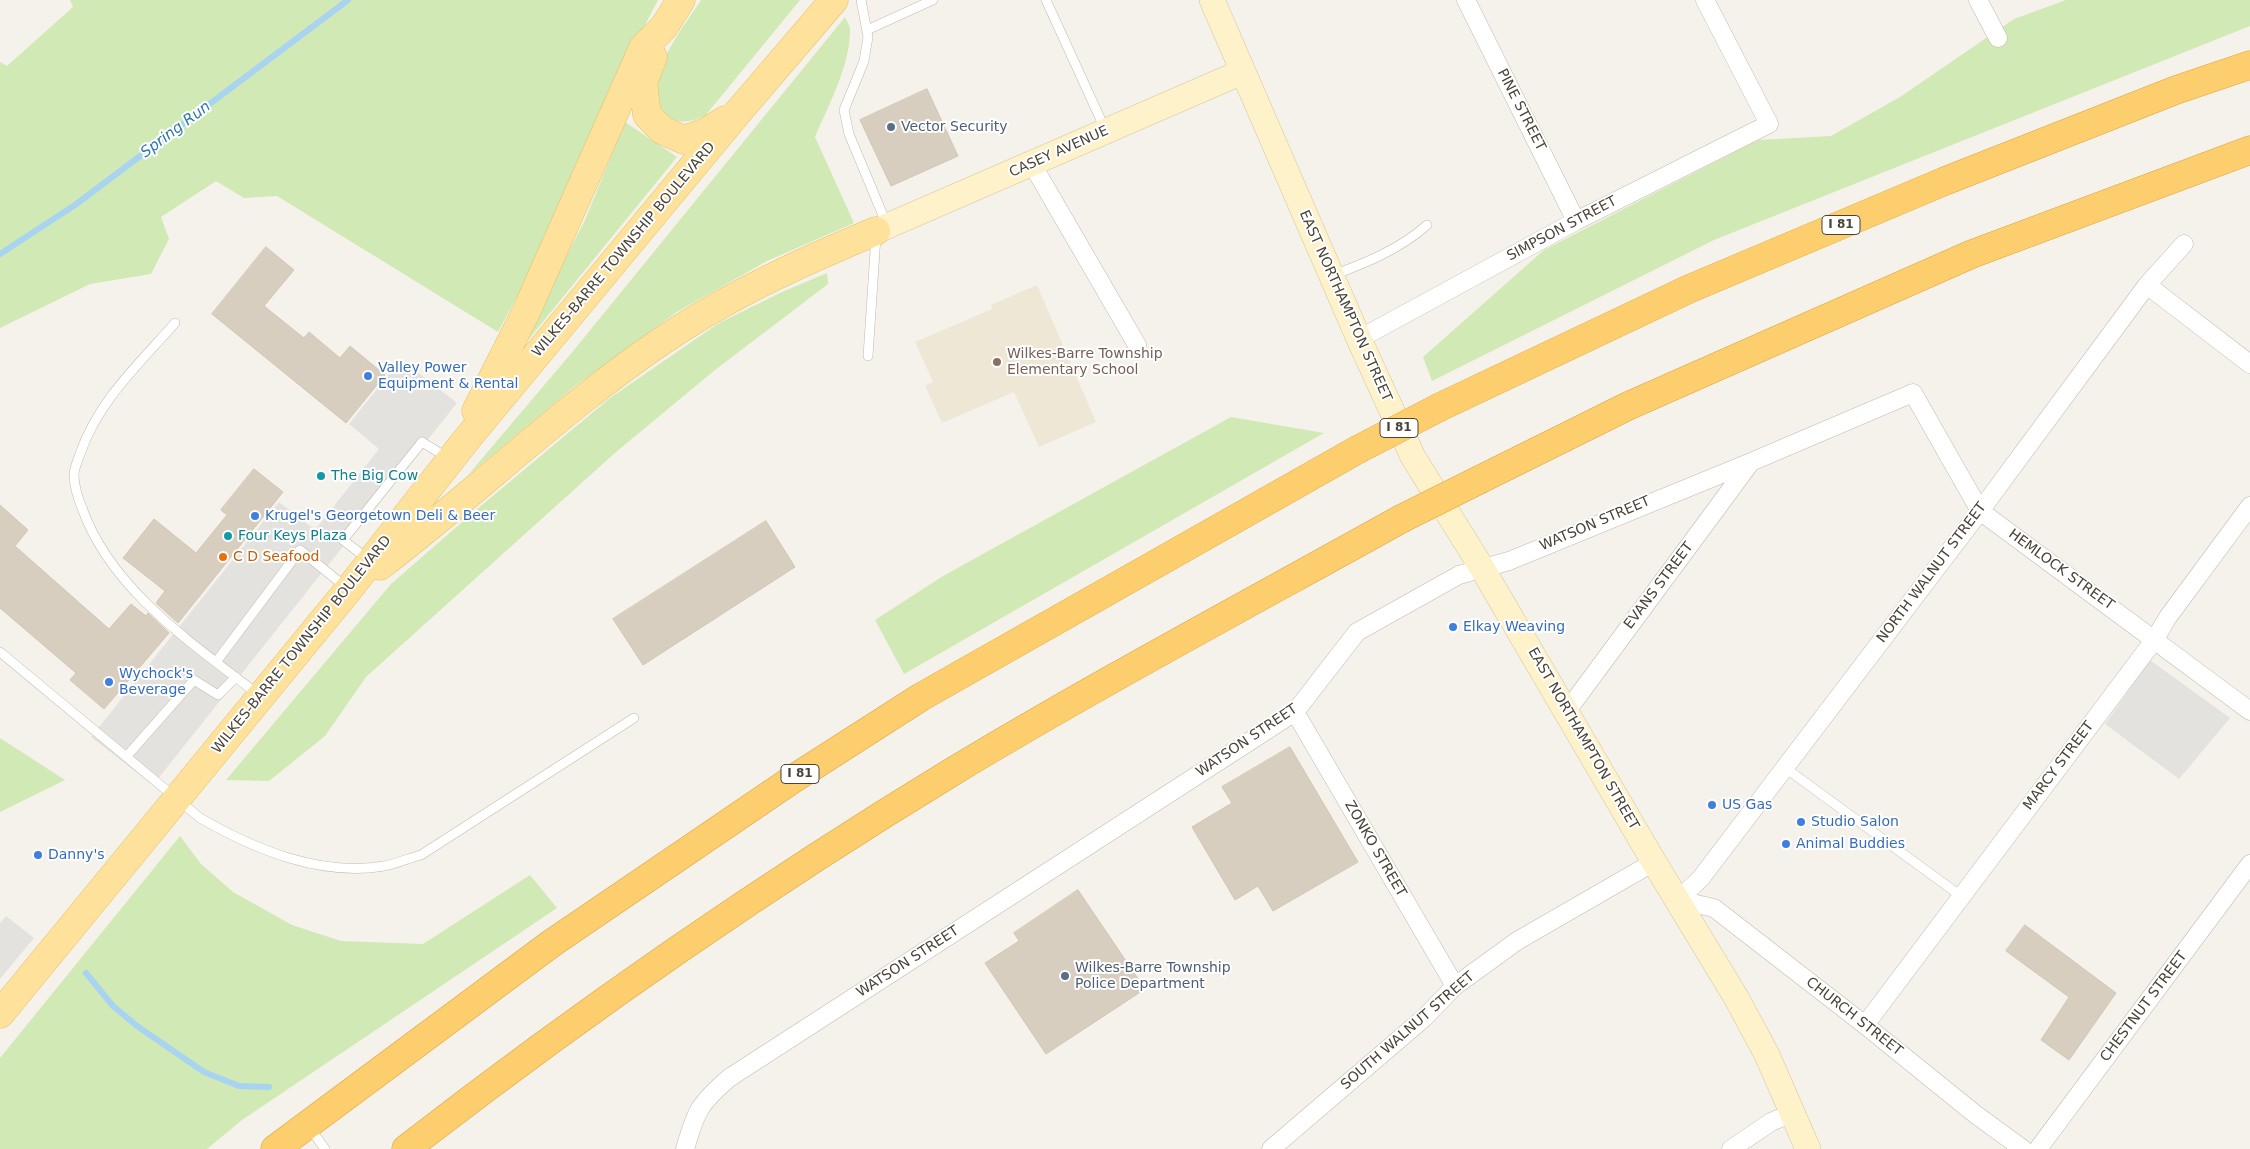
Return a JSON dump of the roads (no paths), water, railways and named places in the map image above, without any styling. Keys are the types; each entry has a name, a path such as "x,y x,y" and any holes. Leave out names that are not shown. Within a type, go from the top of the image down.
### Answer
{"highway":[{"name":"I 81","path":"275,1149 552,943 793,778 921,697 1357,450 1440,407 1689,288 1944,181 2176,90 2250,65"},
{"path":"406,1149 524,1058 788,875 952,772 1116,677 1400,520 1628,406 1972,254 2250,150"}],"main road":[{"path":"458,450 526,312 644,48 664,27 681,0"},
{"name":"WILKES-BARRE TOWNSHIP BOULEVARD","path":"0,1014 349,589 375,564 458,450 739,111 834,0"},
{"name":"EAST NORTHAMPTON STREET","path":"1212,0 1331,276 1413,457 1482,568 1654,862 1738,998 1767,1055 1808,1149"},
{"path":"664,27 644,82 647,115 662,130 684,140 706,132 739,111"},
{"name":"CASEY AVENUE","path":"882,228 1242,72"},
{"path":"375,564 429,528 513,457 630,364 681,329 794,266 882,228"}],"street":[{"name":"PINE STREET","path":"1466,0 1576,221"},
{"name":"SIMPSON STREET","path":"1359,339 1576,221 1769,124 1705,0"},
{"path":"1978,0 1998,38"},
{"path":"1032,164 1137,345"},
{"name":"NORTH WALNUT STREET","path":"1678,900 1701,878 1980,511 2147,285 2184,244"},
{"path":"2147,285 2250,364"},
{"name":"HEMLOCK STREET","path":"1913,393 1980,511 2250,711"},
{"name":"WATSON STREET","path":"685,1149 694,1118 706,1098 729,1078 1295,712 1357,632 1459,575 1509,560 1751,462 1913,393"},
{"name":"EVANS STREET","path":"1567,711 1751,462"},
{"name":"MARCY STREET","path":"1865,1025 2155,639 2168,617 2250,506"},
{"name":"ZONKO STREET","path":"1295,712 1456,986"},
{"name":"SOUTH WALNUT STREET","path":"1272,1149 1424,1018 1456,986 1517,941 1654,862"},
{"name":"CHESTNUT STREET","path":"2038,1149 2250,864"},
{"name":"CHURCH STREET","path":"1678,900 1714,908 1865,1025 1974,1114 2023,1149"},
{"path":"1732,1149 1771,1122 1792,1113"}],"lane":[{"path":"861,0 868,37 864,61 844,110 848,134 882,228 868,356"},
{"path":"867,30 933,0"},
{"path":"1046,0 1106,131"},
{"path":"1331,276 1371,261 1417,234 1427,225"},
{"path":"175,323 105,402 86,438 74,474 78,497 89,527 111,561 136,594 159,616 261,696"},
{"path":"216,662 300,550 349,589"},
{"path":"0,652 200,818 232,836 306,863 345,867 383,866 421,855 634,718"},
{"path":"126,757 194,680 218,696 236,677"},
{"path":"1784,767 1961,896"},
{"path":"308,1124 325,1149"}],"waterway":[{"name":"Spring Run","path":"0,254 75,205 348,0"},
{"path":"86,973 113,1006 137,1026 204,1072 239,1086 269,1087"}],"place":[{"name":"Vector Security","path":"891,127"},
{"name":"Wilkes-Barre Township Elementary School","path":"997,362"},
{"name":"Valley Power Equipment & Rental","path":"368,376"},
{"name":"The Big Cow","path":"321,476"},
{"name":"Krugel's Georgetown Deli & Beer","path":"255,516"},
{"name":"Four Keys Plaza","path":"228,536"},
{"name":"C D Seafood","path":"223,557"},
{"name":"Elkay Weaving","path":"1453,627"},
{"name":"Wychock's Beverage","path":"109,682"},
{"name":"US Gas","path":"1712,805"},
{"name":"Studio Salon","path":"1801,822"},
{"name":"Animal Buddies","path":"1786,844"},
{"name":"Danny's","path":"38,855"},
{"name":"Wilkes-Barre Township Police Department","path":"1065,976"}]}
